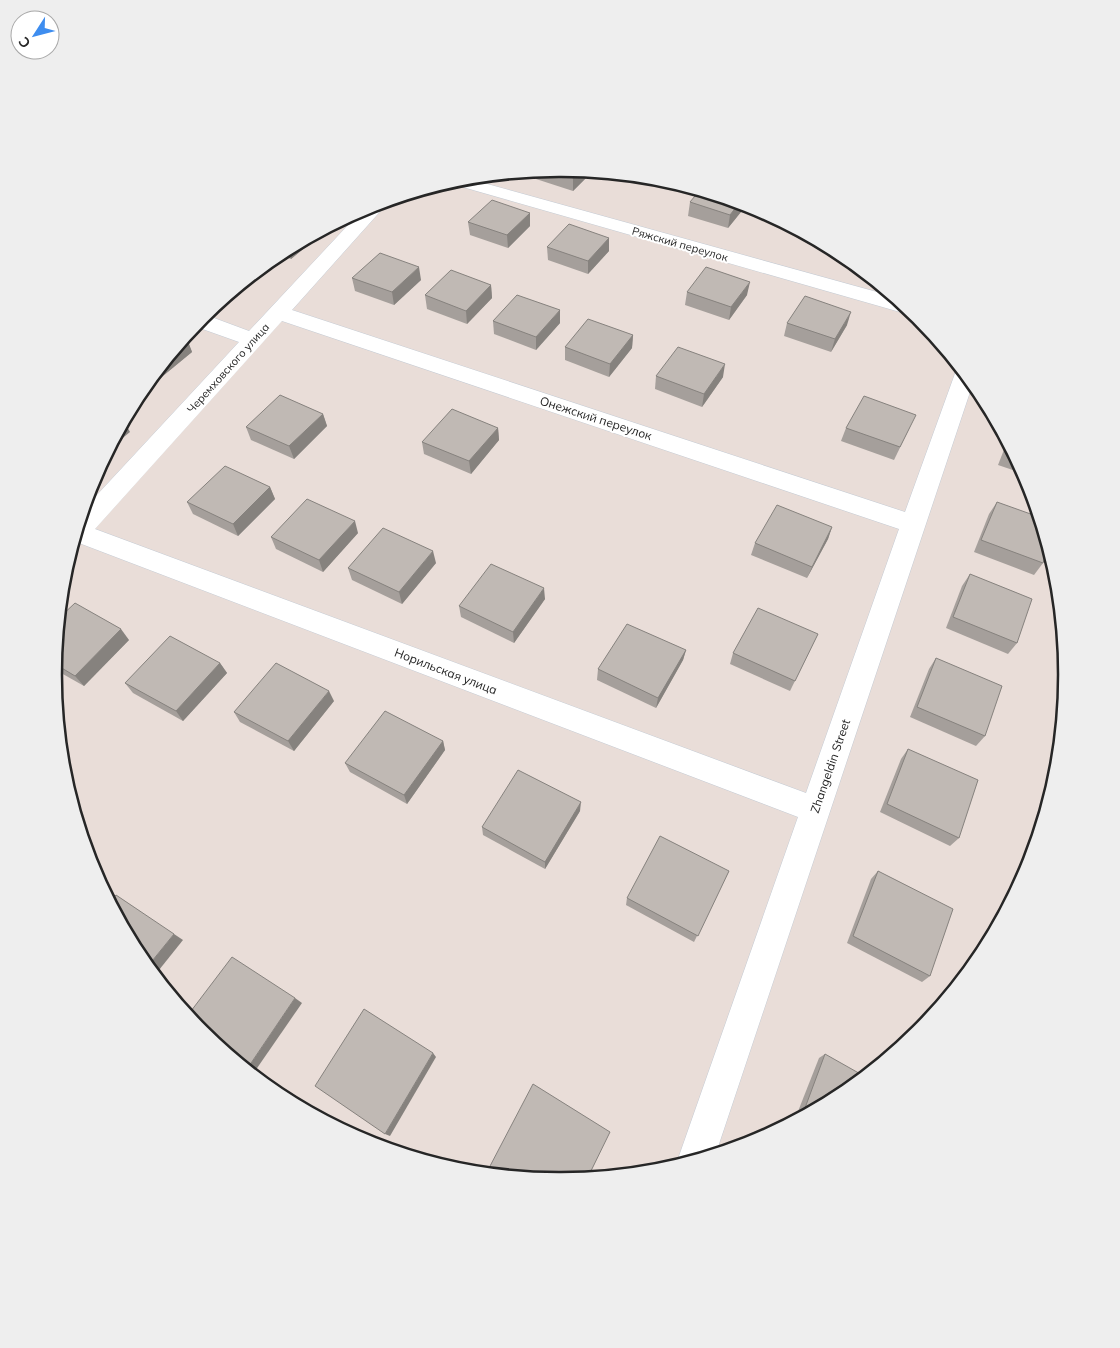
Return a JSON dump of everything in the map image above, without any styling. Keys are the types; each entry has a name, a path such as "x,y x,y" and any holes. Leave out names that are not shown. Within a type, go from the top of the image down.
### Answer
{"street":[{"name":"Ряжский переулок","path":"470,185 891,302"},
{"name":"Черемховского улица","path":"86,523 367,216"},
{"name":"Онежский переулок","path":"278,313 914,524"},
{"path":"207,323 253,340"},
{"name":"Zhangeldin Street","path":"698,1152 962,381"},
{"name":"Норильская улица","path":"82,535 815,810"}],"building":[{"path":"696,195 735,208 730,215 690,202"},
{"path":"492,200 530,213 507,235 468,222"},
{"path":"569,224 609,238 588,261 547,247"},
{"path":"380,253 419,267 392,292 352,278"},
{"path":"706,267 750,282 731,307 687,292"},
{"path":"451,270 491,285 466,311 425,295"},
{"path":"517,295 560,310 536,337 493,321"},
{"path":"805,296 851,312 835,339 787,323"},
{"path":"588,319 633,335 610,364 565,347"},
{"path":"678,347 725,364 704,394 656,376"},
{"path":"280,395 323,414 289,446 246,427"},
{"path":"864,396 916,415 900,447 846,428"},
{"path":"452,409 498,428 469,461 422,442"},
{"path":"225,466 270,487 233,524 187,502"},
{"path":"307,499 355,521 319,560 271,537"},
{"path":"997,502 1031,514 1041,545 1044,559 1043,563 981,540"},
{"path":"777,505 832,527 812,567 755,543"},
{"path":"383,528 433,551 399,592 348,568"},
{"path":"491,564 544,588 513,632 459,606"},
{"path":"970,574 1032,599 1017,643 953,617"},
{"path":"75,603 121,629 75,676 62,668 67,611"},
{"path":"758,608 818,634 795,681 733,653"},
{"path":"627,624 686,650 658,698 598,669"},
{"path":"170,636 220,663 176,711 125,683"},
{"path":"936,658 1002,686 985,736 917,707"},
{"path":"276,663 329,691 288,741 234,712"},
{"path":"385,711 443,741 404,795 345,763"},
{"path":"908,749 978,780 959,838 887,804"},
{"path":"518,770 581,802 545,862 482,827"},
{"path":"660,836 729,871 698,936 627,898"},
{"path":"878,871 953,909 930,976 853,936"},
{"path":"115,896 174,934 153,960 129,923"},
{"path":"232,957 295,998 251,1064 208,1026 192,1009"},
{"path":"364,1009 433,1053 385,1134 315,1086"},
{"path":"825,1054 858,1073 836,1088 805,1107"},
{"path":"533,1084 610,1132 591,1170 560,1172 490,1166"}]}
